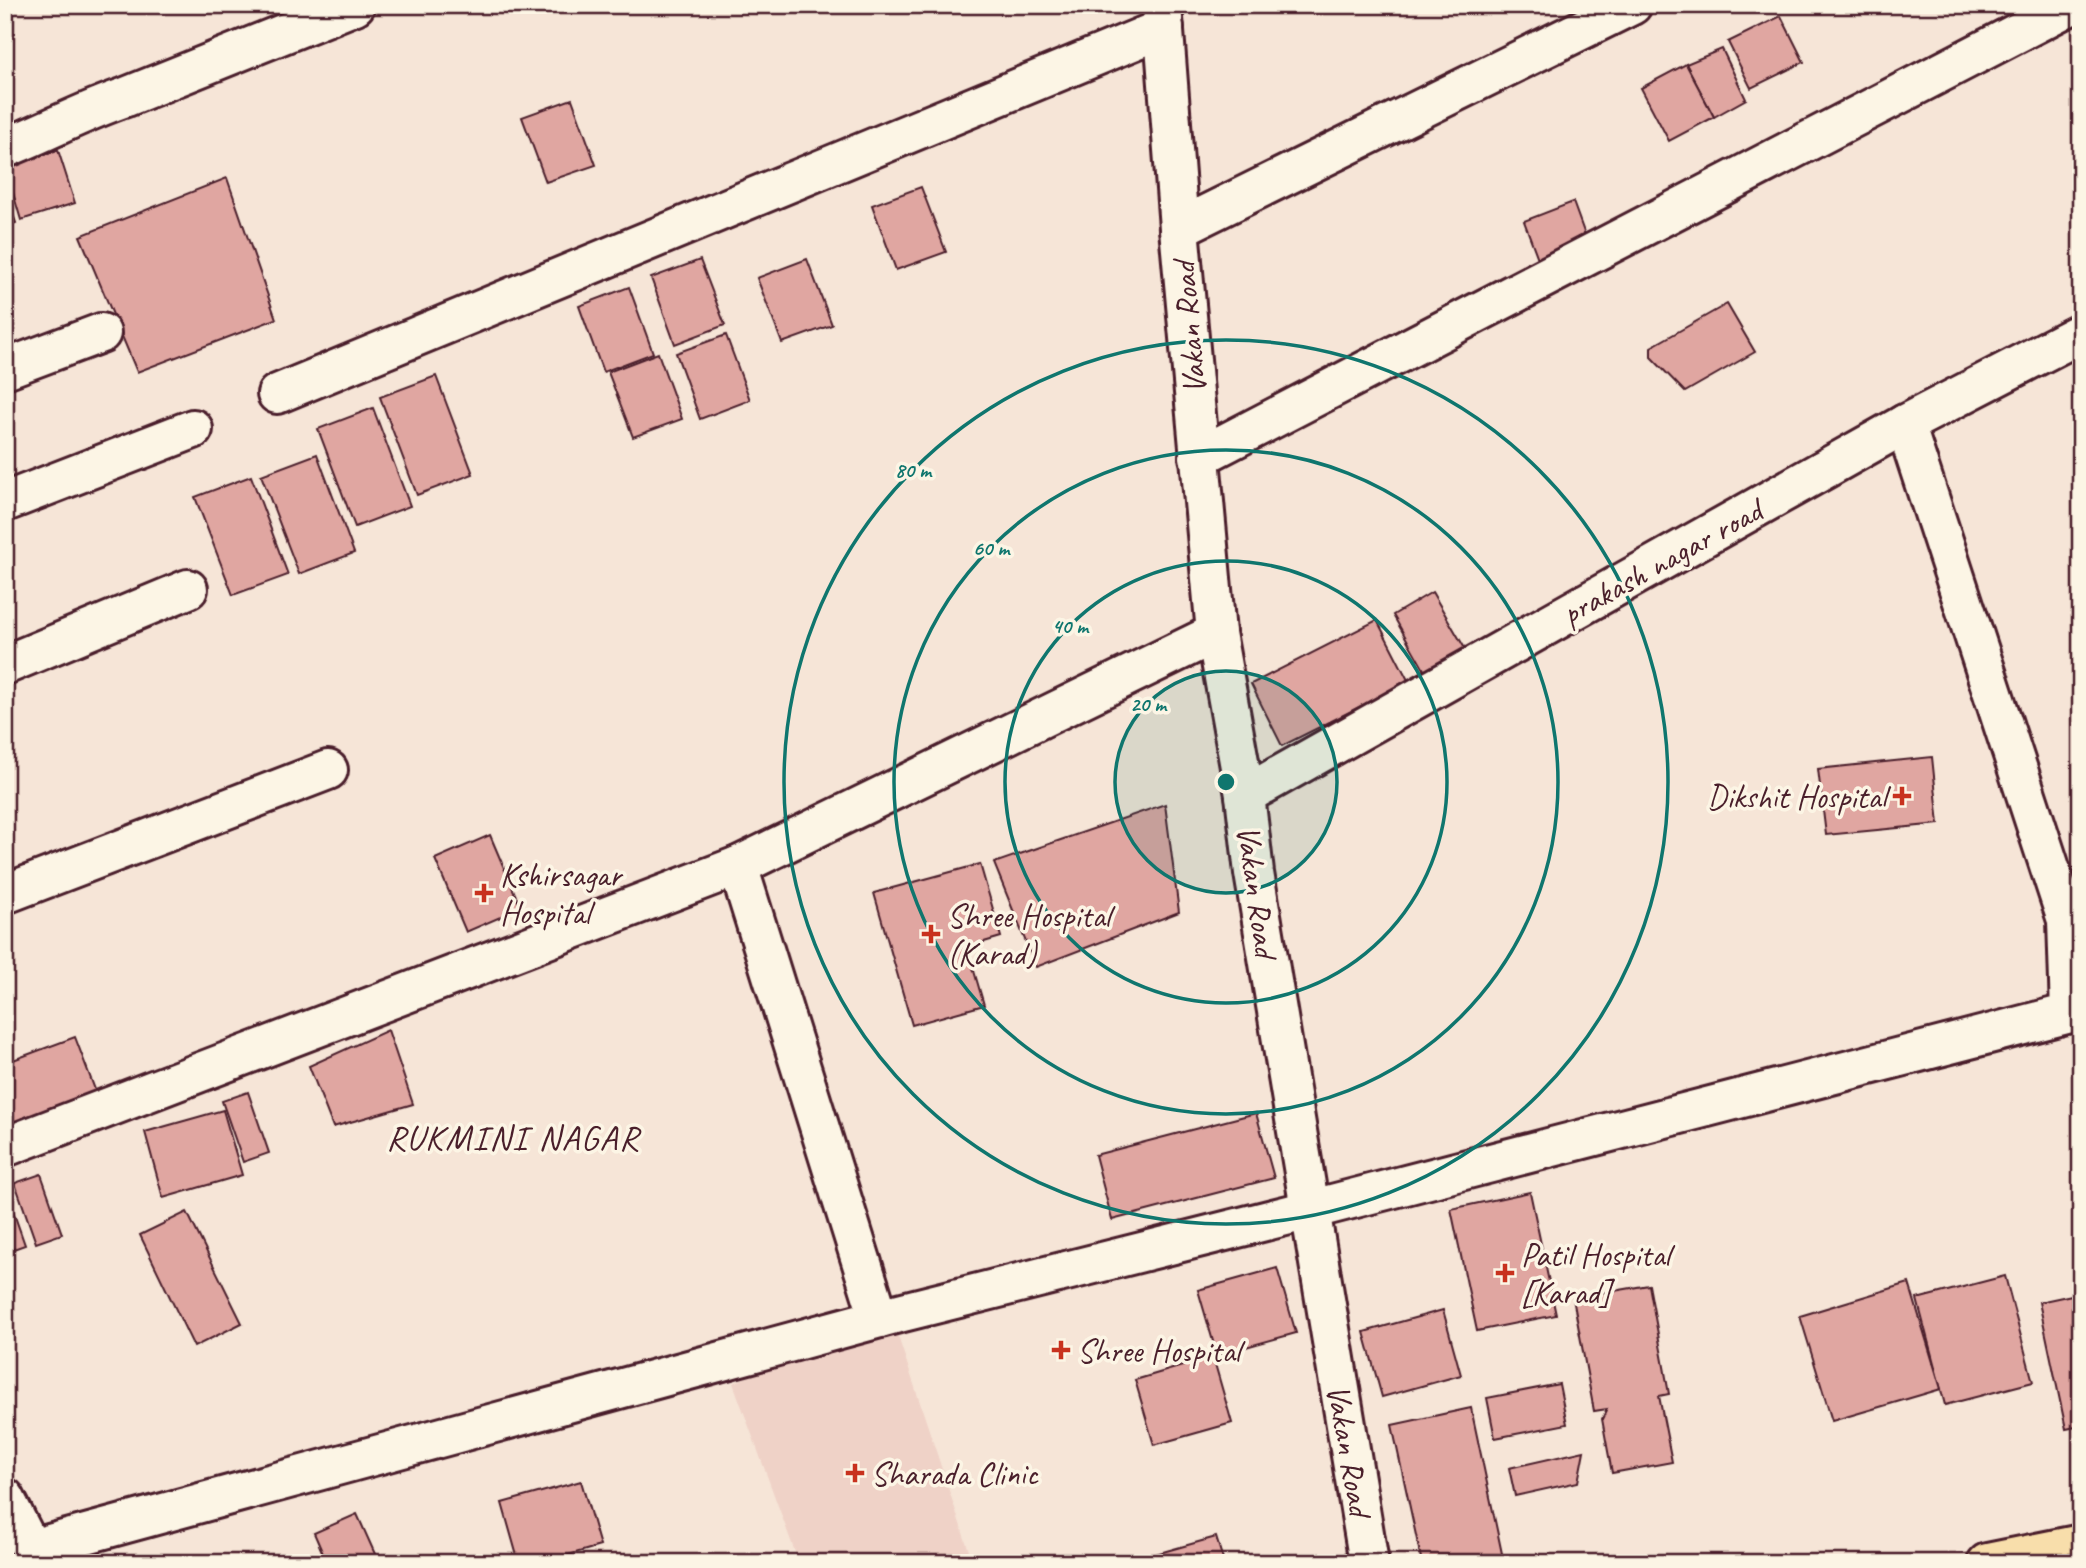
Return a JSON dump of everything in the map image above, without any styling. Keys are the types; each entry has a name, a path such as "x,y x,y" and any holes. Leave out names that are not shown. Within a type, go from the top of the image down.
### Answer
{"highway":[{"path":"1987,1563 2081,1544"}],"street":[{"path":"5,148 94,108 355,5"},
{"path":"1179,228 1632,5"},
{"path":"1199,457 2071,5"},
{"path":"278,394 1163,17"},
{"name":"Vakan Road","path":"1163,17 1179,228 1216,633 1245,795 1254,873 1369,1563"},
{"name":"prakash nagar road","path":"1245,795 1905,424 2081,332"},
{"path":"5,369 100,333"},
{"path":"5,1498 24,1557 879,1318 2070,1013 2067,920 1905,424"},
{"path":"5,502 193,429"},
{"path":"5,665 188,589"},
{"path":"5,1147 737,866 1216,633"},
{"path":"5,894 328,770"},
{"path":"737,866 879,1318"}],"shaded area":[{"name":"Sharada Clinic","path":"891,1315 973,1563 799,1563 733,1383"}],"building":[{"path":"1781,16 1804,62 1751,88 1728,42"},
{"path":"1722,49 1746,99 1714,117 1686,64"},
{"path":"1686,64 1714,117 1669,141 1641,88"},
{"path":"572,99 596,165 546,182 522,117"},
{"path":"58,150 75,203 21,220 5,166"},
{"path":"227,178 276,319 137,372 80,236"},
{"path":"921,187 946,252 896,270 872,205"},
{"path":"5,191 16,223 5,227"},
{"path":"1573,202 1589,246 1540,264 1524,221"},
{"path":"807,259 832,325 782,343 757,278"},
{"path":"700,260 725,325 675,344 651,278"},
{"path":"629,287 653,353 603,372 579,306"},
{"path":"1727,304 1755,352 1685,392 1651,357 1651,347"},
{"path":"726,335 750,400 700,419 676,353"},
{"path":"658,353 682,419 633,437 608,372"},
{"path":"436,376 473,474 417,495 380,397"},
{"path":"373,408 410,506 355,527 318,429"},
{"path":"317,454 354,553 299,574 261,475"},
{"path":"251,476 288,575 233,595 195,497"},
{"path":"1432,592 1467,652 1427,675 1393,615"},
{"path":"1377,620 1409,682 1282,746 1251,684"},
{"path":"1932,757 1939,824 1826,835 1818,769"},
{"path":"1165,804 1179,912 1036,967 994,863"},
{"path":"490,835 521,908 466,932 435,859"},
{"path":"980,864 1001,937 967,947 984,1005 912,1025 874,893"},
{"path":"388,1030 413,1104 333,1127 309,1066"},
{"path":"75,1037 97,1095 5,1130 5,1063"},
{"path":"248,1092 269,1153 243,1162 222,1101"},
{"path":"223,1110 242,1175 163,1198 145,1132"},
{"path":"1256,1113 1274,1178 1112,1220 1095,1155"},
{"path":"41,1174 62,1234 36,1243 15,1183"},
{"path":"5,1188 25,1245 5,1252"},
{"path":"1530,1192 1556,1315 1477,1331 1451,1209"},
{"path":"187,1212 242,1323 194,1347 140,1235"},
{"path":"1277,1268 1296,1333 1217,1355 1198,1290"},
{"path":"2005,1276 2033,1382 1945,1405 1917,1299"},
{"path":"1909,1283 1941,1389 1832,1421 1800,1316"},
{"path":"1649,1285 1669,1394 1659,1396 1672,1462 1612,1473 1602,1419 1607,1409 1594,1411 1573,1298"},
{"path":"2081,1293 2081,1426 2066,1429 2039,1302"},
{"path":"1443,1310 1461,1375 1382,1397 1364,1332"},
{"path":"1213,1357 1232,1423 1154,1445 1135,1380"},
{"path":"1559,1384 1567,1424 1495,1438 1487,1398"},
{"path":"1471,1408 1504,1563 1422,1563 1392,1425"},
{"path":"1584,1451 1578,1482 1515,1496 1509,1468"},
{"path":"581,1481 600,1546 540,1563 519,1563 502,1503"},
{"path":"357,1514 379,1563 327,1563 314,1533"},
{"path":"1216,1537 1224,1563 1139,1563 1138,1559"}],"place":[{"name":"Dikshit Hospital","path":"1902,796"},
{"name":"Kshirsagar Hospital","path":"484,893"},
{"name":"Shree Hospital (Karad)","path":"931,934"},
{"name":"Patil Hospital [Karad]","path":"1505,1273"},
{"name":"Shree Hospital","path":"1061,1350"},
{"name":"Sharada Clinic","path":"855,1473"}],"district":[{"name":"RUKMINI NAGAR","path":"513,1137"}]}
